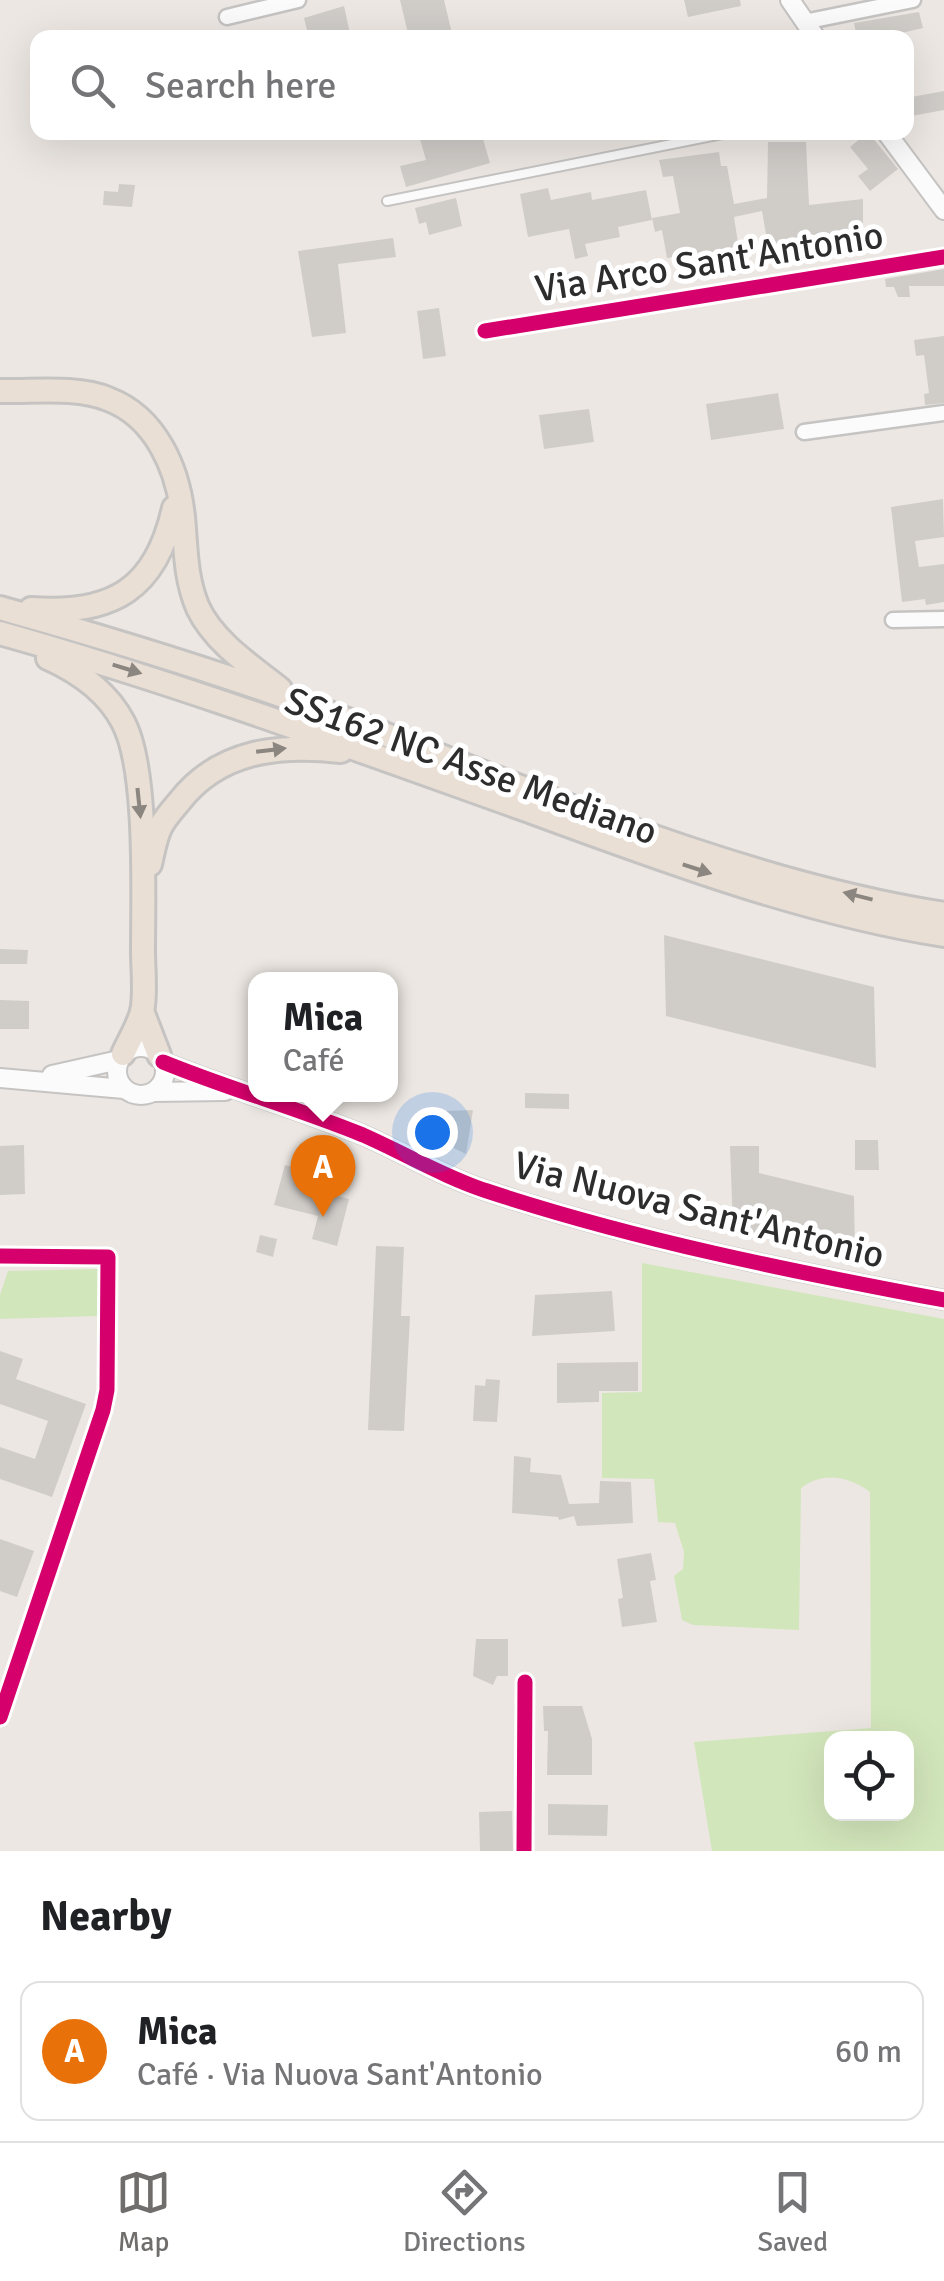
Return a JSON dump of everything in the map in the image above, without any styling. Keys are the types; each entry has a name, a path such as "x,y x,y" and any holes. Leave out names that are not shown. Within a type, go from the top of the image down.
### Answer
{"highway":[{"path":"0,391 82,393 108,398 134,414 152,432 169,457 178,490 184,555 198,608 213,631 294,700"},
{"path":"0,607 85,607 129,590 154,567 168,534 178,490"},
{"name":"SS162 NC Asse Mediano","path":"0,607 121,642 294,700 557,800 772,874 944,914"},
{"path":"0,634 73,670 100,690 124,723 134,759 141,812 142,1011 161,1059"},
{"name":"SS162 NC Asse Mediano","path":"0,634 134,670 625,846 801,902 944,935"},
{"path":"144,887 161,825 187,792 220,766 258,751 293,748 374,755"},
{"path":"121,1057 142,1011"}],"street":[{"path":"227,17 298,0"},
{"path":"790,0 810,30"},
{"path":"804,22 913,0"},
{"name":"Via Arco Sant'Antonio","path":"892,140 943,209"},
{"name":"Via Arco Sant'Antonio","path":"485,331 944,257"},
{"path":"804,432 944,414"},
{"path":"893,620 944,619"},
{"name":"Via Nuova Sant'Antonio","path":"37,1079 145,1047 161,1059 248,1095"},
{"path":"121,1057 117,1076 124,1089"},
{"path":"153,1092 164,1079 161,1059"},
{"name":"Via Nuova Sant'Antonio","path":"0,1078 124,1089 138,1095 236,1091"},
{"name":"Via Nuova Sant'Antonio","path":"269,1102 332,1123 481,1190 608,1229 944,1300"},
{"path":"0,1257 108,1257 108,1390 0,1717"},
{"path":"524,1851 526,1682"}],"lane":[{"path":"387,201 692,140"}],"green space":[{"path":"642,1263 944,1319 944,1851 712,1851 694,1742 824,1732 824,1821 914,1821 914,1731 833,1731 871,1728 870,1492 836,1478 818,1479 801,1488 799,1630 693,1625 682,1620 674,1576 683,1569 684,1552 675,1523 658,1522 654,1479 602,1478 602,1393 642,1392"},
{"path":"99,1269 99,1316 0,1319 0,1295 8,1271"}],"building":[{"path":"400,0 444,0 451,30 407,30"},
{"path":"684,0 740,0 741,6 688,17"},
{"path":"344,6 349,30 307,30 304,18"},
{"path":"919,12 923,28 855,30 854,23"},
{"path":"944,91 944,110 914,116 914,97"},
{"path":"420,140 483,140 490,163 406,187 400,166 426,160"},
{"path":"858,140 874,140 898,169 870,191 858,176 868,169 850,147"},
{"path":"768,142 806,142 809,205 863,199 863,230 848,230 848,236 803,237 807,258 771,264 762,211 734,217 741,262 699,270 696,253 667,258 662,230 655,232 652,218 680,213 673,176 663,177 659,160 719,152 721,166 727,166 734,204 767,198"},
{"path":"119,184 135,185 132,207 103,205 104,191 118,192"},
{"path":"548,188 551,200 591,192 592,200 646,190 652,220 618,227 620,237 585,244 588,256 575,259 569,229 528,237 520,194"},
{"path":"456,198 462,226 429,235 426,222 419,224 415,208"},
{"path":"393,238 396,257 338,264 346,333 312,337 298,251"},
{"path":"944,269 944,286 909,286 910,297 898,297 894,287 886,287 885,279"},
{"path":"579,271 583,296 543,303 539,278"},
{"path":"439,308 446,356 423,359 417,311"},
{"path":"944,336 944,403 925,405 924,394 929,393 924,355 916,356 914,340"},
{"path":"778,393 784,429 711,440 706,404"},
{"path":"589,409 594,442 544,449 539,415"},
{"path":"943,499 944,537 915,541 919,567 944,564 944,602 902,602 891,507"},
{"path":"664,935 874,987 876,1068 666,1016"},
{"path":"0,949 28,950 27,964 0,964"},
{"path":"0,1000 29,1001 29,1029 0,1029"},
{"path":"525,1093 569,1094 569,1109 525,1108"},
{"path":"473,1110 466,1154 439,1141 445,1111"},
{"path":"855,1140 878,1140 879,1170 855,1170"},
{"path":"24,1145 25,1194 0,1195 0,1146"},
{"path":"730,1146 759,1146 759,1173 854,1196 855,1255 733,1228"},
{"path":"285,1165 311,1172 307,1188 349,1199 337,1246 312,1239 318,1216 274,1205"},
{"path":"260,1235 277,1239 273,1257 256,1252"},
{"path":"376,1246 404,1247 401,1316 410,1316 404,1431 368,1430"},
{"path":"612,1291 615,1331 532,1336 535,1295"},
{"path":"0,1351 23,1359 16,1379 86,1404 52,1497 0,1479 0,1447 35,1459 48,1421 0,1404"},
{"path":"638,1362 638,1391 599,1391 599,1402 557,1403 557,1363"},
{"path":"486,1379 500,1380 497,1422 473,1421 475,1385 485,1386"},
{"path":"514,1456 531,1458 530,1472 561,1475 569,1504 599,1503 600,1481 631,1482 633,1523 577,1526 574,1516 559,1520 512,1513"},
{"path":"0,1539 34,1551 17,1597 0,1591"},
{"path":"651,1553 656,1580 650,1581 657,1622 622,1627 618,1599 623,1598 617,1559"},
{"path":"476,1639 508,1639 508,1676 497,1676 493,1685 473,1676"},
{"path":"543,1706 582,1706 592,1739 592,1775 547,1775 548,1731 544,1731"},
{"path":"548,1804 608,1805 607,1836 548,1835"},
{"path":"512,1811 513,1851 480,1851 479,1812"}],"cycle path":[{"path":"485,331 944,257"},
{"path":"163,1062 248,1093"},
{"path":"273,1102 363,1135 471,1185 543,1209 714,1253 944,1300"},
{"path":"0,1256 108,1257 107,1390 103,1410 0,1717"},
{"path":"524,1851 525,1682"}],"place":[{"name":"Mica","path":"323,1217"}]}
